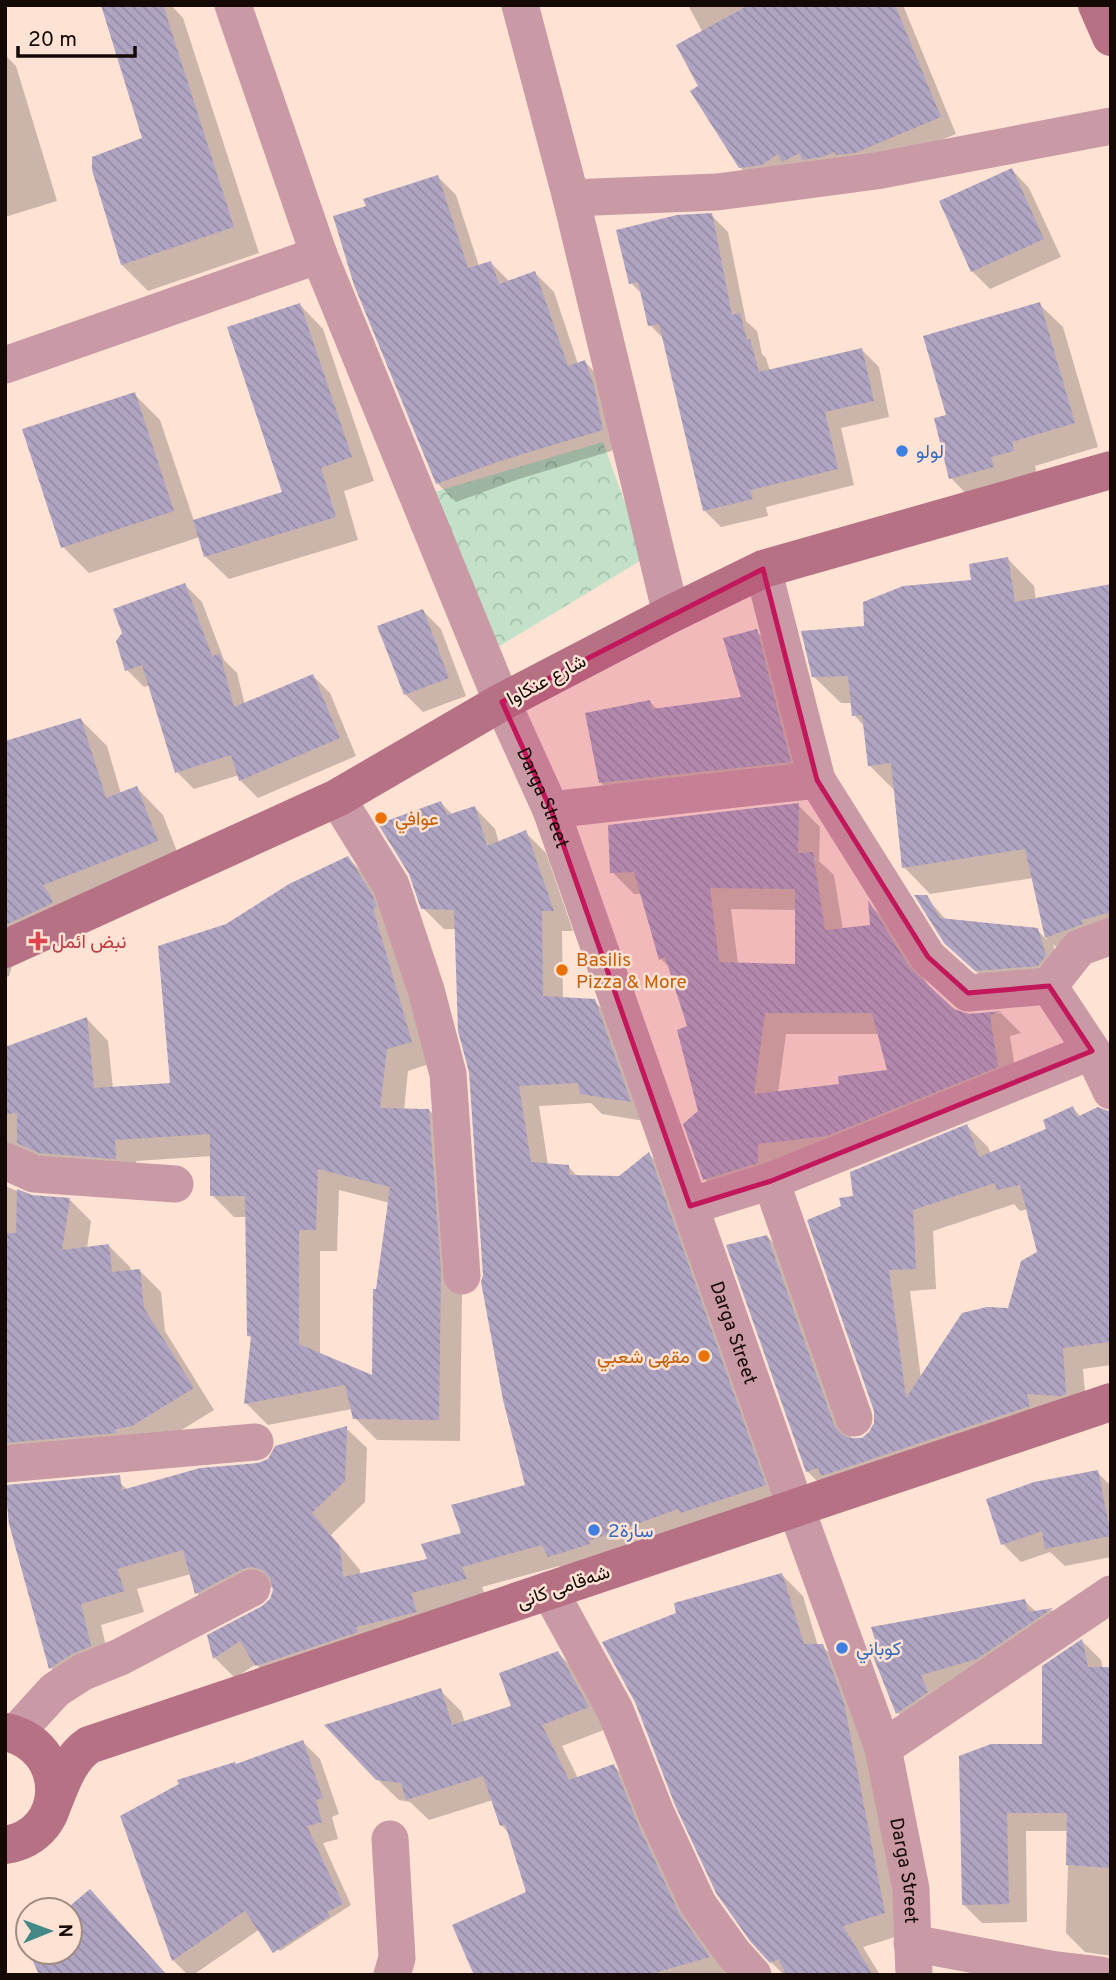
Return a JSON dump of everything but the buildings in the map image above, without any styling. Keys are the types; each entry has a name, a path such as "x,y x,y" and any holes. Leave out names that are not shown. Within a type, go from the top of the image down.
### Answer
{"street":[{"name":"Darga Street","path":"233,5 319,255 502,702 551,810 883,1748 911,1889 913,1959"},
{"path":"520,5 571,198 671,614"},
{"path":"571,198 717,192 876,171 1111,125"},
{"path":"5,365 319,255"},
{"name":"شارع عنكاوا","path":"5,949 337,798 502,702 763,569 1111,470"},
{"path":"763,569 817,780 928,957 968,993 1049,986 1079,948 1111,936"},
{"path":"551,810 817,780"},
{"path":"337,798 391,885 426,990 448,1074 462,1276"},
{"path":"1049,986 1092,1051 1111,1091"},
{"path":"690,1206 771,1181 1092,1051"},
{"path":"5,1161 34,1174 175,1184"},
{"path":"771,1181 854,1418"},
{"name":"شەقامی کانی","path":"5,1845 26,1839 40,1827 71,1763 89,1745 1111,1402"},
{"path":"5,1464 255,1442"},
{"path":"50,1811 55,1793 53,1774 48,1761 40,1749 28,1740 10,1733 55,1690 83,1672 120,1657 252,1588"},
{"path":"549,1590 614,1710 656,1813 698,1904 734,1954 753,1975"},
{"path":"883,1748 1111,1594"},
{"path":"390,1839 397,1958 392,1975"},
{"path":"913,1959 1101,1975"}],"highlighted area":[{"path":"763,569 817,780 928,957 968,993 1049,986 1092,1051 771,1181 690,1206 551,810 502,702"}],"green space":[{"path":"603,442 645,558 493,650 428,494"}],"place":[{"name":"لولو","path":"902,451"},
{"name":"عوافي","path":"381,818"},
{"name":"نبض ائمل","path":"38,941"},
{"name":"Basilis Pizza & More","path":"562,970"},
{"name":"مقهى شعبي","path":"704,1356"},
{"name":"سارة2","path":"594,1530"},
{"name":"كوباني","path":"842,1648"}]}
